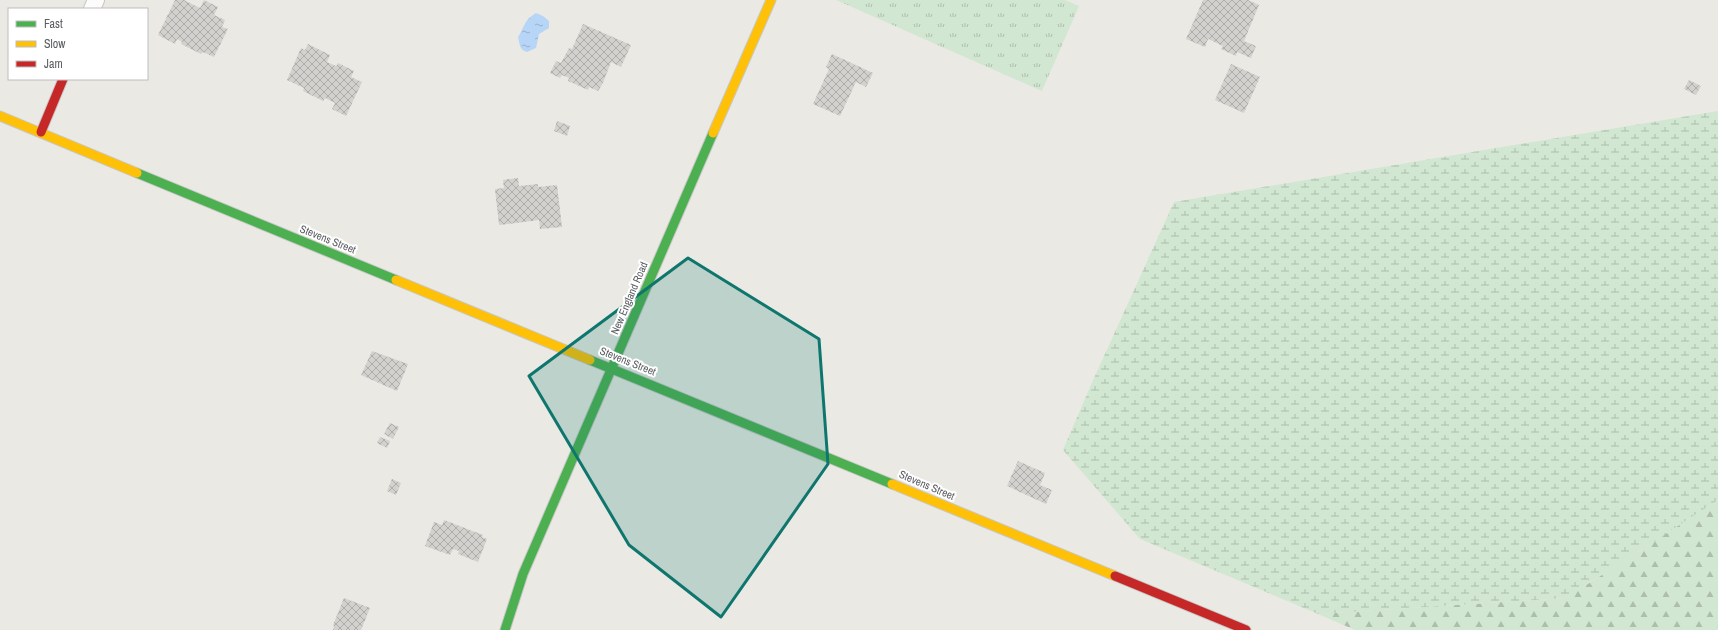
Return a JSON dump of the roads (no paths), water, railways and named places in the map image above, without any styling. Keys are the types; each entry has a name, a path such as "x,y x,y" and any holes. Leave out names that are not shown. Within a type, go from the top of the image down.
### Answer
{"street":[{"name":"New England Road","path":"505,630 523,574 771,0"},
{"path":"40,132 63,80"},
{"name":"Stevens Street","path":"0,116 612,367 1246,630"}],"water":[{"path":"536,13 549,21 549,28 539,34 536,48 527,52 522,50 518,37 526,21"}]}
